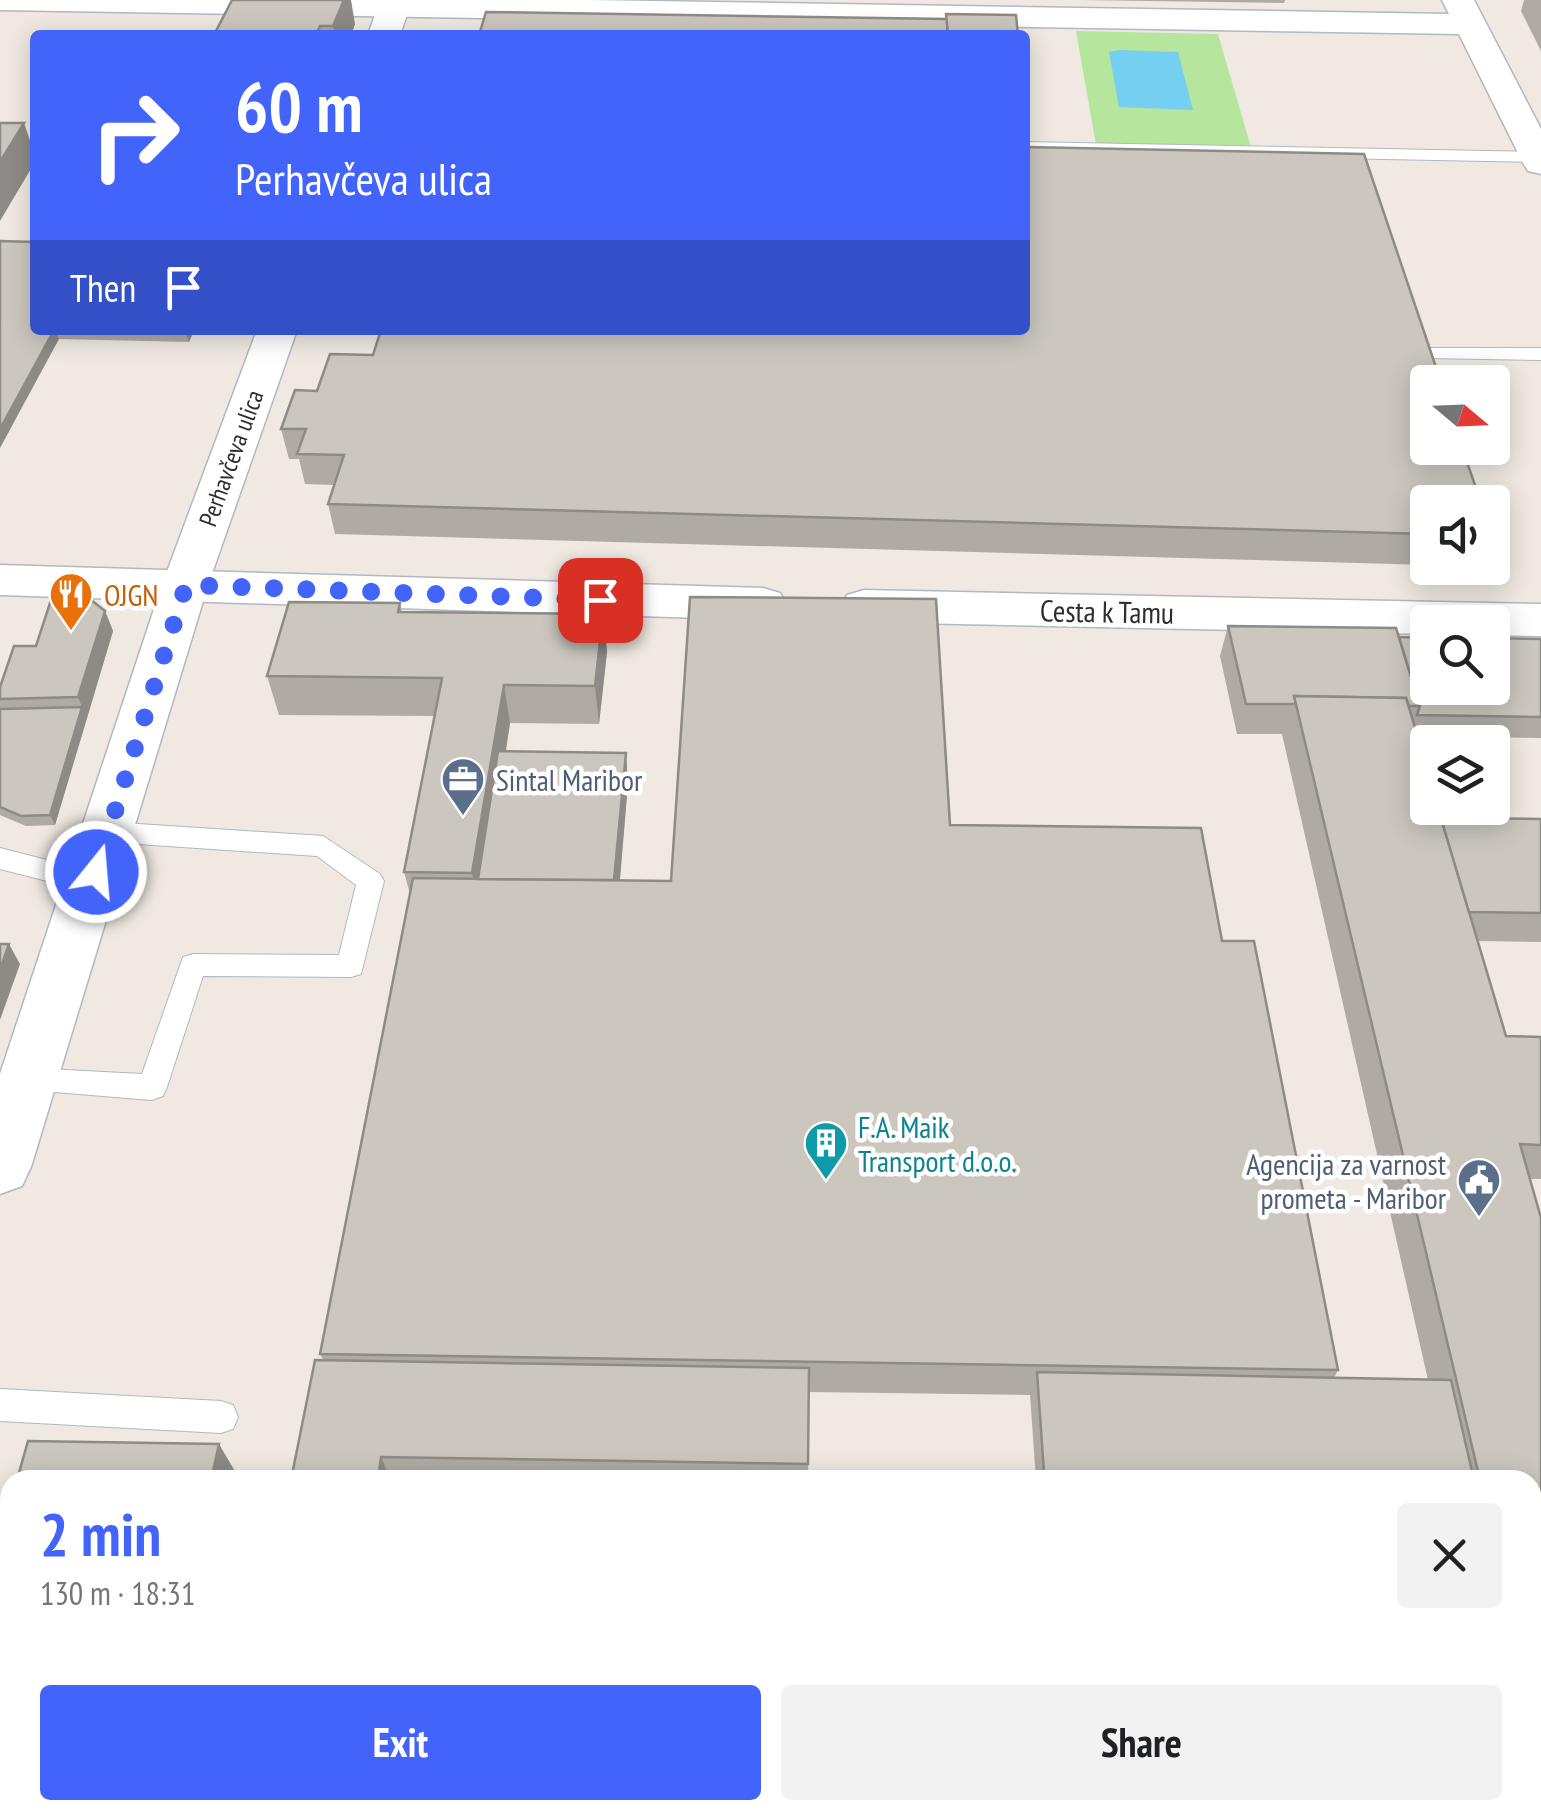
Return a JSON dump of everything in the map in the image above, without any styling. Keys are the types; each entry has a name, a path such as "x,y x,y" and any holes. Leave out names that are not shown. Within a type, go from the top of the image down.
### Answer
{"street":[{"path":"0,0 392,13 1464,12 1540,160"},
{"name":"Perhavčeva ulica","path":"0,1167 186,585 276,335"},
{"path":"3,586 186,585"},
{"name":"Cesta k Tamu","path":"186,585 673,603 1541,620"}],"lane":[{"path":"1030,147 1540,160"},
{"path":"1431,354 1541,354"},
{"path":"0,858 26,868 62,874 102,852 324,846 370,881 351,966 194,965 152,1087 28,1080"},
{"path":"0,1405 221,1417"}],"green space":[{"path":"1076,31 1218,34 1254,158 1098,156"}],"water":[{"path":"1109,52 1178,52 1193,110 1119,107"}],"building":[{"path":"232,0 344,0 333,26 320,26 318,30 217,30"},
{"path":"486,12 947,19 948,30 481,30"},
{"path":"946,14 1016,15 1018,30 948,30"},
{"path":"0,123 24,123 0,162"},
{"path":"1030,147 1364,154 1435,365 1410,365 1410,465 1468,465 1475,485 1410,485 1410,534 328,504 344,455 297,454 306,429 281,429 295,390 317,391 330,354 373,355 379,335 1030,335"},
{"path":"0,241 30,242 30,335 51,335 0,429"},
{"name":"F.A. Maik Transport d.o.o.","path":"690,597 936,599 950,825 1201,828 1222,941 1254,941 1338,1370 320,1354 413,878 671,881"},
{"path":"90,599 105,611 78,697 0,699 0,687 14,646 36,646 51,600"},
{"path":"289,602 400,603 398,612 603,614 595,686 504,685 472,873 404,872 442,678 267,676"},
{"path":"1228,626 1396,628 1410,674 1410,705 1420,706 1409,706 1406,698 1294,696 1296,704 1246,704"},
{"path":"1399,637 1410,637 1410,673"},
{"path":"1510,638 1541,639 1541,717 1417,715 1420,706 1510,705"},
{"path":"1294,696 1406,698 1414,725 1410,725 1410,825 1443,825 1506,1036 1541,1037 1541,1145 1520,1144 1541,1218 1541,1470 1478,1470"},
{"path":"82,707 50,815 21,816 0,807 0,709"},
{"path":"498,751 626,753 614,880 478,879"},
{"path":"1510,819 1541,819 1541,913 1469,912 1443,825 1510,825"},
{"path":"0,944 9,944 0,970"},
{"path":"315,1360 809,1368 808,1464 381,1457 379,1470 293,1470"},
{"path":"1037,1372 1451,1380 1472,1470 1044,1470"},
{"path":"28,1441 219,1444 213,1470 20,1470"}],"place":[{"name":"OJGN","path":"71,632"},
{"name":"Sintal Maribor","path":"463,817"},
{"name":"F.A. Maik Transport d.o.o.","path":"826,1181"},
{"name":"Agencija za varnost prometa - Maribor","path":"1479,1218"}],"route":[{"path":"96,872 186,585 600,600"}]}
